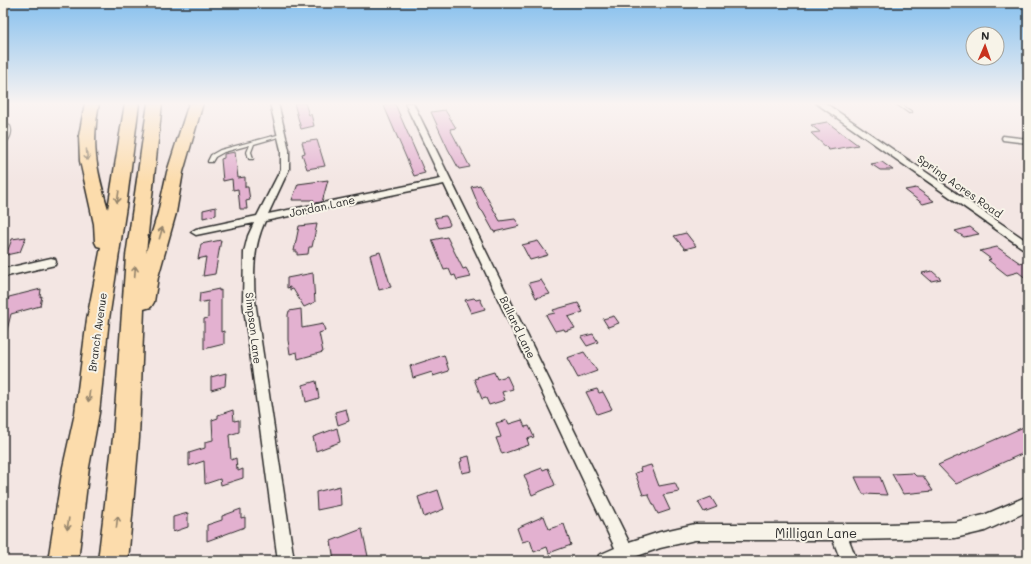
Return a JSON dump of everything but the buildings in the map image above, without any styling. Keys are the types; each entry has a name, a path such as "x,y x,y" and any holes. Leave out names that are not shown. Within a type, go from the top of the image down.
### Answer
{"highway":[{"path":"86,129 89,170 104,230 103,288"},
{"name":"Branch Avenue","path":"62,561 76,467 87,413 103,288 128,129"},
{"path":"113,561 126,438 136,256 152,129"},
{"path":"128,395 148,276 167,213 175,172 188,129"}],"street":[{"name":"Simpson Lane","path":"281,129 285,150 285,169 254,236 250,247 248,268 249,301 286,561"},
{"name":"Ballard Lane","path":"422,129 625,552"},
{"name":"Spring Acres Road","path":"858,129 1028,247"},
{"path":"1006,138 1028,141"},
{"name":"Jordan Lane","path":"196,232 447,180"},
{"path":"3,273 51,262"},
{"name":"Milligan Lane","path":"605,561 625,552 665,538 695,532 887,532 955,530 985,523 1028,503"},
{"path":"837,531 848,561"}],"lane":[{"path":"3,144 10,133 10,129"},
{"path":"210,161 217,153 282,135"},
{"path":"251,158 249,152 252,144"}]}
